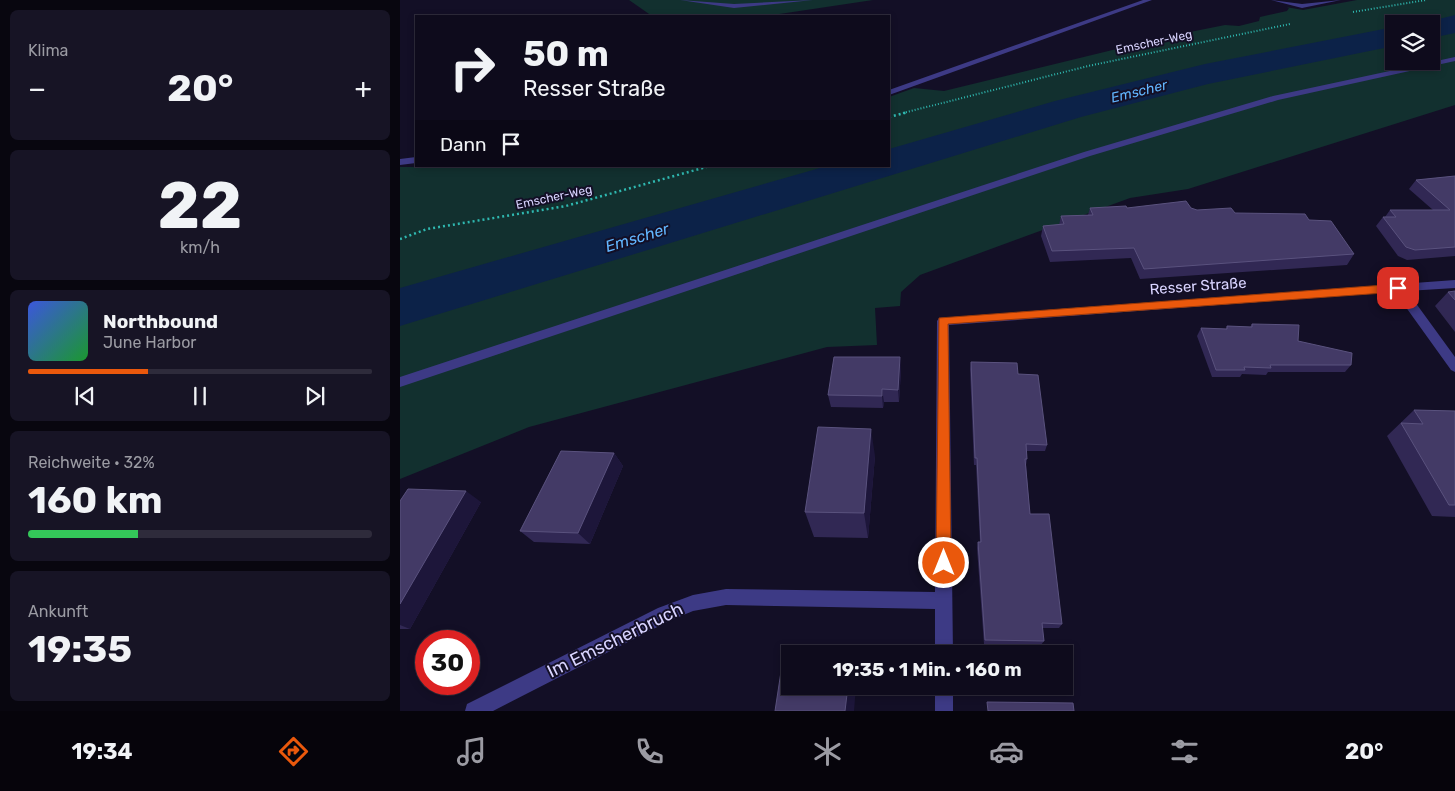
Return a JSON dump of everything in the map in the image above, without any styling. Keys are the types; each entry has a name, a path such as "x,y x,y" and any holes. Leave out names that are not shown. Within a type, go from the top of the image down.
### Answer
{"street":[{"path":"683,0 734,6 810,0"},
{"path":"890,93 1149,0"},
{"path":"1274,0 1302,6 1338,0"},
{"path":"400,382 869,224 1096,151 1276,98 1455,59"},
{"path":"400,162 415,160"},
{"name":"Resser Straße","path":"944,601 943,321 1455,284"},
{"path":"1398,288 1455,367"},
{"name":"Im Emscherbruch","path":"474,711 664,614 693,603 726,596 944,601"},
{"path":"944,601 944,645"},
{"path":"944,695 944,711"}],"path":[{"path":"1353,12 1426,0"},
{"name":"Emscher-Weg","path":"890,117 1043,76 1298,22"},
{"name":"Emscher-Weg","path":"400,239 427,229 566,206 706,167"}],"green space":[{"path":"629,0 873,0 773,15 651,15"},
{"path":"1357,0 1455,0 1455,105 1188,189 1130,198 920,275 901,292 900,306 875,308 877,345 827,347 529,427 400,479 400,167 890,167 890,97 914,88 944,91 1170,36 1225,25 1239,26 1259,21 1260,17 1287,11 1289,8 1286,7 1303,10"}],"building":[{"path":"1455,176 1455,247 1415,250 1406,247 1383,217 1396,217 1390,210 1450,210 1416,180"},
{"path":"1186,201 1191,208 1197,210 1231,208 1235,213 1305,214 1309,220 1331,221 1354,254 1144,269 1134,248 1052,251 1043,226 1064,224 1061,216 1093,215 1090,208 1126,206 1127,208"},
{"path":"1455,291 1455,300 1448,292"},
{"path":"1252,324 1299,325 1298,341 1352,353 1351,365 1270,365 1271,368 1244,367 1245,370 1216,370 1201,328 1227,329 1227,326 1252,327"},
{"path":"834,357 900,357 898,390 882,389 882,396 828,395"},
{"path":"971,362 1017,363 1018,374 1038,375 1047,445 1026,444 1027,459 1025,459 1030,514 1049,514 1062,624 1042,623 1044,641 985,640 978,542 981,542"},
{"path":"1414,410 1455,411 1455,505 1449,505 1401,423 1423,424"},
{"path":"818,427 871,429 864,513 805,512"},
{"path":"561,451 614,453 578,533 520,531"},
{"path":"408,489 466,491 400,604 400,501"},
{"path":"781,672 781,695 847,695 845,711 775,711"},
{"path":"987,702 1073,703 1074,711 988,711"}],"waterway":[{"name":"Emscher","path":"1440,27 1455,24"},
{"name":"Emscher","path":"890,162 1068,109 1205,74 1385,38"},
{"name":"Emscher","path":"400,307 871,167"}],"route":[{"path":"944,563 943,321 1398,288"}]}
